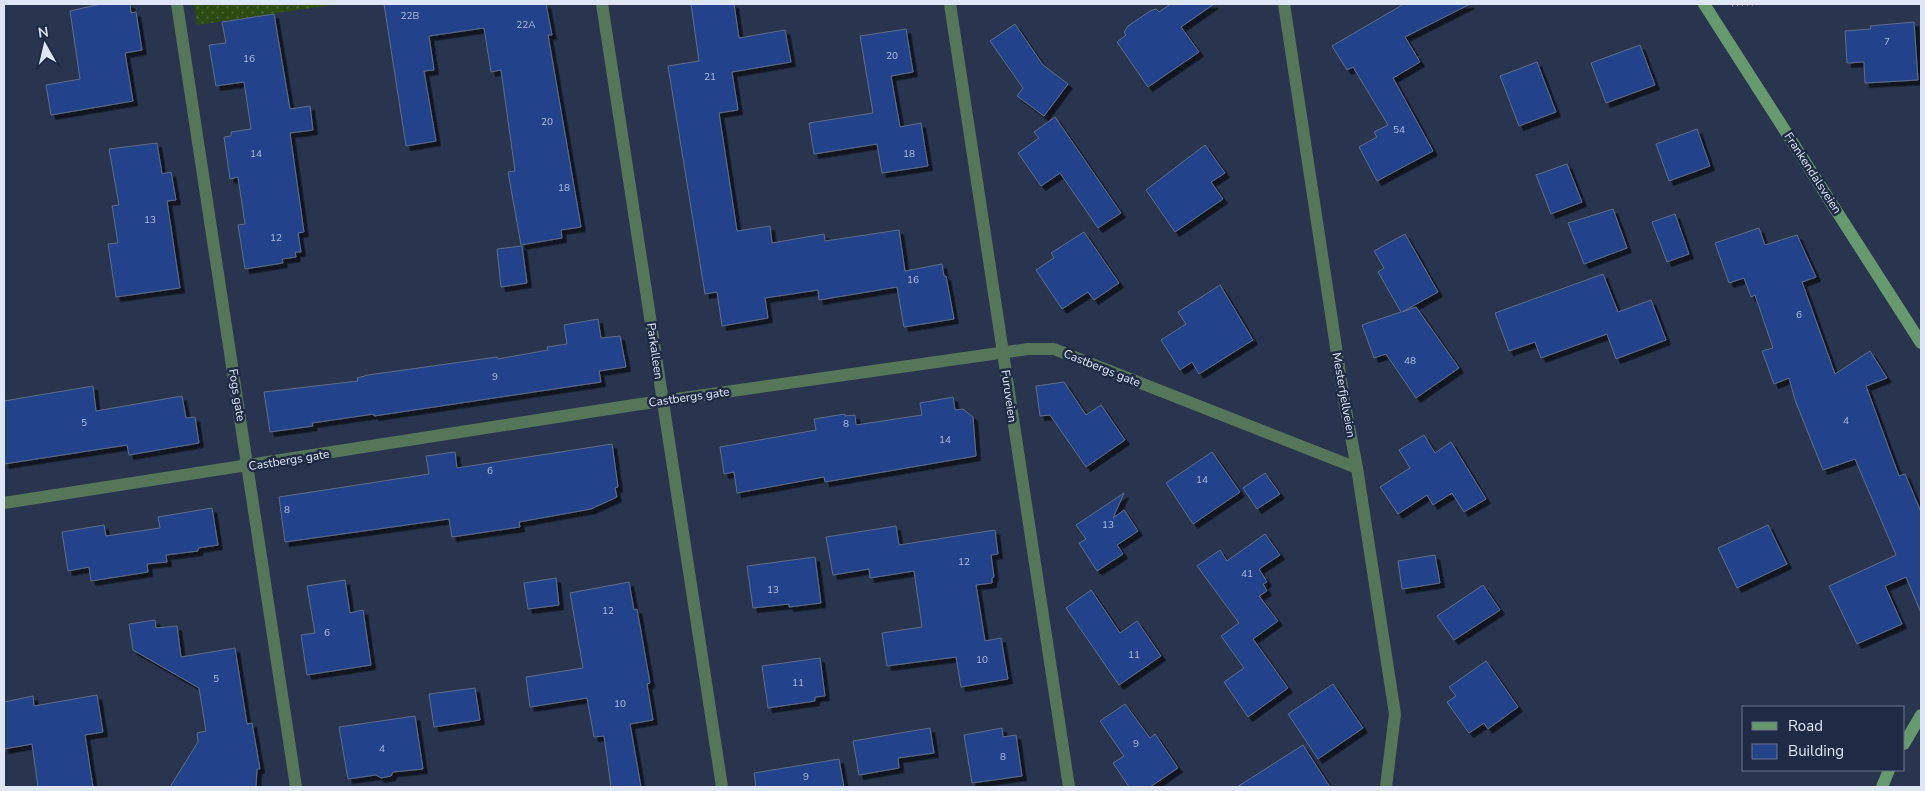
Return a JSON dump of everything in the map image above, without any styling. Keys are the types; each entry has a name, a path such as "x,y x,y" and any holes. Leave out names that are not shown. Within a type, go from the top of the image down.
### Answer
{"main road":[{"name":"Frankendalsveien","path":"1704,4 1921,343"},
{"path":"1905,742 1921,715"},
{"path":"1882,787 1889,771"}],"street":[{"name":"Fogs gate","path":"177,4 296,787"},
{"name":"Parkalleen","path":"602,4 722,787"},
{"name":"Furuveien","path":"950,4 1069,787"},
{"name":"Mesterfjellveien","path":"1284,4 1344,400 1357,468 1395,714 1386,787"},
{"name":"Castbergs gate","path":"4,504 662,401 1003,352 1054,348 1357,468"}],"path":[{"path":"1732,5 1755,4"}],"green space":[{"path":"194,4 338,4 197,25"}],"building":[{"path":"101,4 130,4 131,13 136,12 142,50 125,53 133,101 51,115 46,85 80,79 70,11"},
{"path":"384,4 546,4 552,35 548,35 581,227 561,230 562,238 521,245 508,172 515,171 501,70 491,72 484,28 429,36 434,70 424,71 436,141 406,146"},
{"path":"691,4 734,4 739,38 785,30 791,62 732,72 738,110 719,113 737,231 770,226 772,243 824,234 825,241 899,230 905,271 942,264 954,319 904,327 897,287 819,300 818,290 765,298 768,318 722,326 717,292 705,294 668,66 699,61"},
{"path":"1171,4 1214,4 1181,27 1199,52 1148,87 1117,42 1126,35 1124,32 1128,26 1150,11 1156,9 1159,12"},
{"path":"1404,4 1470,4 1405,37 1420,62 1393,78 1433,151 1377,181 1359,147 1377,137 1374,132 1388,125 1353,67 1347,70 1332,46"},
{"path":"274,14 290,109 310,106 313,130 290,133 304,232 298,233 301,252 295,252 296,257 282,259 283,263 245,269 238,225 245,224 238,177 230,179 224,137 231,136 231,132 251,129 244,82 216,86 209,45 226,43 222,22"},
{"path":"1914,22 1918,80 1865,83 1864,62 1847,63 1845,31 1871,29 1870,26"},
{"path":"1015,24 1043,65 1068,84 1044,116 1017,96 1023,88 990,41"},
{"path":"906,29 913,72 891,76 900,127 921,123 928,166 882,173 877,144 814,154 809,123 873,113 860,36"},
{"path":"1640,45 1655,85 1606,103 1591,63"},
{"path":"1537,62 1556,112 1519,126 1500,76"},
{"path":"1055,117 1121,213 1098,228 1060,173 1041,186 1018,153 1039,138 1034,132"},
{"path":"1697,129 1710,166 1669,181 1656,144"},
{"path":"157,143 162,174 171,172 176,200 167,201 180,288 116,297 108,244 118,243 112,206 119,205 109,149"},
{"path":"1205,145 1225,173 1211,182 1223,199 1175,232 1146,190"},
{"path":"1567,164 1582,202 1551,214 1536,175"},
{"path":"1613,209 1627,248 1584,264 1568,223"},
{"path":"1675,214 1689,254 1667,262 1652,222"},
{"path":"1759,228 1765,245 1797,235 1816,277 1802,282 1835,374 1870,351 1887,378 1866,386 1899,476 1905,474 1921,512 1921,613 1906,577 1885,586 1902,624 1857,644 1829,586 1896,555 1855,459 1823,470 1795,400 1789,378 1774,384 1762,351 1773,348 1755,295 1751,297 1744,278 1729,283 1715,243"},
{"path":"1084,232 1119,283 1094,300 1088,292 1062,309 1036,270 1054,258 1051,253"},
{"path":"1405,234 1438,292 1402,312 1416,307 1459,368 1416,398 1386,354 1374,358 1362,325 1401,312 1378,272 1384,268 1374,251"},
{"path":"522,246 527,283 501,287 497,249"},
{"path":"1603,274 1618,312 1651,300 1666,340 1616,359 1607,334 1541,358 1535,342 1509,351 1495,313"},
{"path":"1220,285 1253,340 1199,374 1192,362 1180,370 1161,340 1186,324 1178,312"},
{"path":"598,319 601,338 620,336 626,367 599,371 601,382 374,416 374,414 312,423 313,426 270,432 264,392 358,381 357,378 368,375 497,357 498,359 548,350 547,347 567,344 564,325"},
{"path":"1064,382 1086,415 1101,405 1125,440 1086,467 1050,415 1040,416 1036,386"},
{"path":"93,386 96,411 182,396 186,418 195,417 199,443 129,455 127,445 4,464 4,401"},
{"path":"953,397 955,410 963,409 973,417 976,456 825,482 824,477 737,493 734,472 724,474 720,447 816,430 814,419 845,414 845,416 855,415 856,425 922,415 920,403"},
{"path":"1424,435 1435,453 1451,442 1486,499 1464,512 1452,493 1433,505 1427,495 1398,514 1380,487 1410,468 1399,450"},
{"path":"612,444 618,487 615,488 617,497 591,509 519,522 520,527 452,537 449,519 285,542 279,497 429,474 426,456 455,452 457,468"},
{"path":"1212,452 1240,492 1193,524 1166,483"},
{"path":"1265,473 1280,494 1257,509 1243,488"},
{"path":"1124,493 1113,518 1124,510 1138,531 1117,545 1123,554 1097,571 1079,543 1086,539 1076,525"},
{"path":"212,508 218,545 198,548 198,551 166,555 167,562 147,564 148,572 91,581 89,567 68,571 62,532 104,525 106,536 160,528 158,517"},
{"path":"1768,525 1787,564 1737,588 1718,548"},
{"path":"896,526 899,545 995,530 998,554 991,555 994,577 992,578 992,583 976,585 985,641 1001,638 1008,679 961,687 956,657 887,666 882,633 922,627 914,571 870,578 869,569 833,575 826,537"},
{"path":"1265,534 1280,555 1259,569 1267,582 1263,584 1267,591 1259,596 1278,621 1253,639 1288,688 1248,717 1224,682 1244,668 1221,636 1239,623 1197,566 1220,550 1227,561"},
{"path":"1435,555 1440,583 1402,589 1398,561"},
{"path":"815,557 821,603 789,607 789,604 753,608 747,566"},
{"path":"556,578 559,605 528,609 524,583"},
{"path":"345,580 350,613 363,610 371,665 307,675 301,635 315,633 307,586"},
{"path":"629,582 634,610 637,609 650,683 647,684 653,720 630,724 641,787 611,787 604,736 594,737 587,698 530,707 526,677 583,668 570,593"},
{"path":"1483,585 1500,610 1454,640 1437,616"},
{"path":"1091,590 1120,633 1137,621 1161,656 1119,685 1066,608"},
{"path":"155,620 156,628 177,626 181,657 235,648 247,724 252,723 260,769 257,769 256,787 170,787 198,742 197,733 206,731 199,688 133,650 129,624"},
{"path":"820,658 825,696 815,697 815,701 768,708 762,666"},
{"path":"1486,661 1518,707 1488,729 1484,723 1469,733 1447,702 1456,696 1449,687"},
{"path":"1333,684 1363,728 1318,759 1288,714"},
{"path":"475,688 480,720 434,727 429,694"},
{"path":"97,695 103,732 85,735 93,787 38,787 32,744 4,749 4,702 33,696 34,706"},
{"path":"1125,704 1150,738 1155,734 1178,768 1150,787 1129,787 1113,763 1124,756 1100,721"},
{"path":"415,716 423,769 393,772 391,776 381,778 376,775 348,779 339,727"},
{"path":"930,728 934,753 898,758 899,768 859,775 853,741"},
{"path":"1002,728 1003,737 1016,735 1022,776 972,783 964,735"},
{"path":"1303,745 1330,787 1237,787"},
{"path":"839,759 844,787 756,787 754,773"}]}
